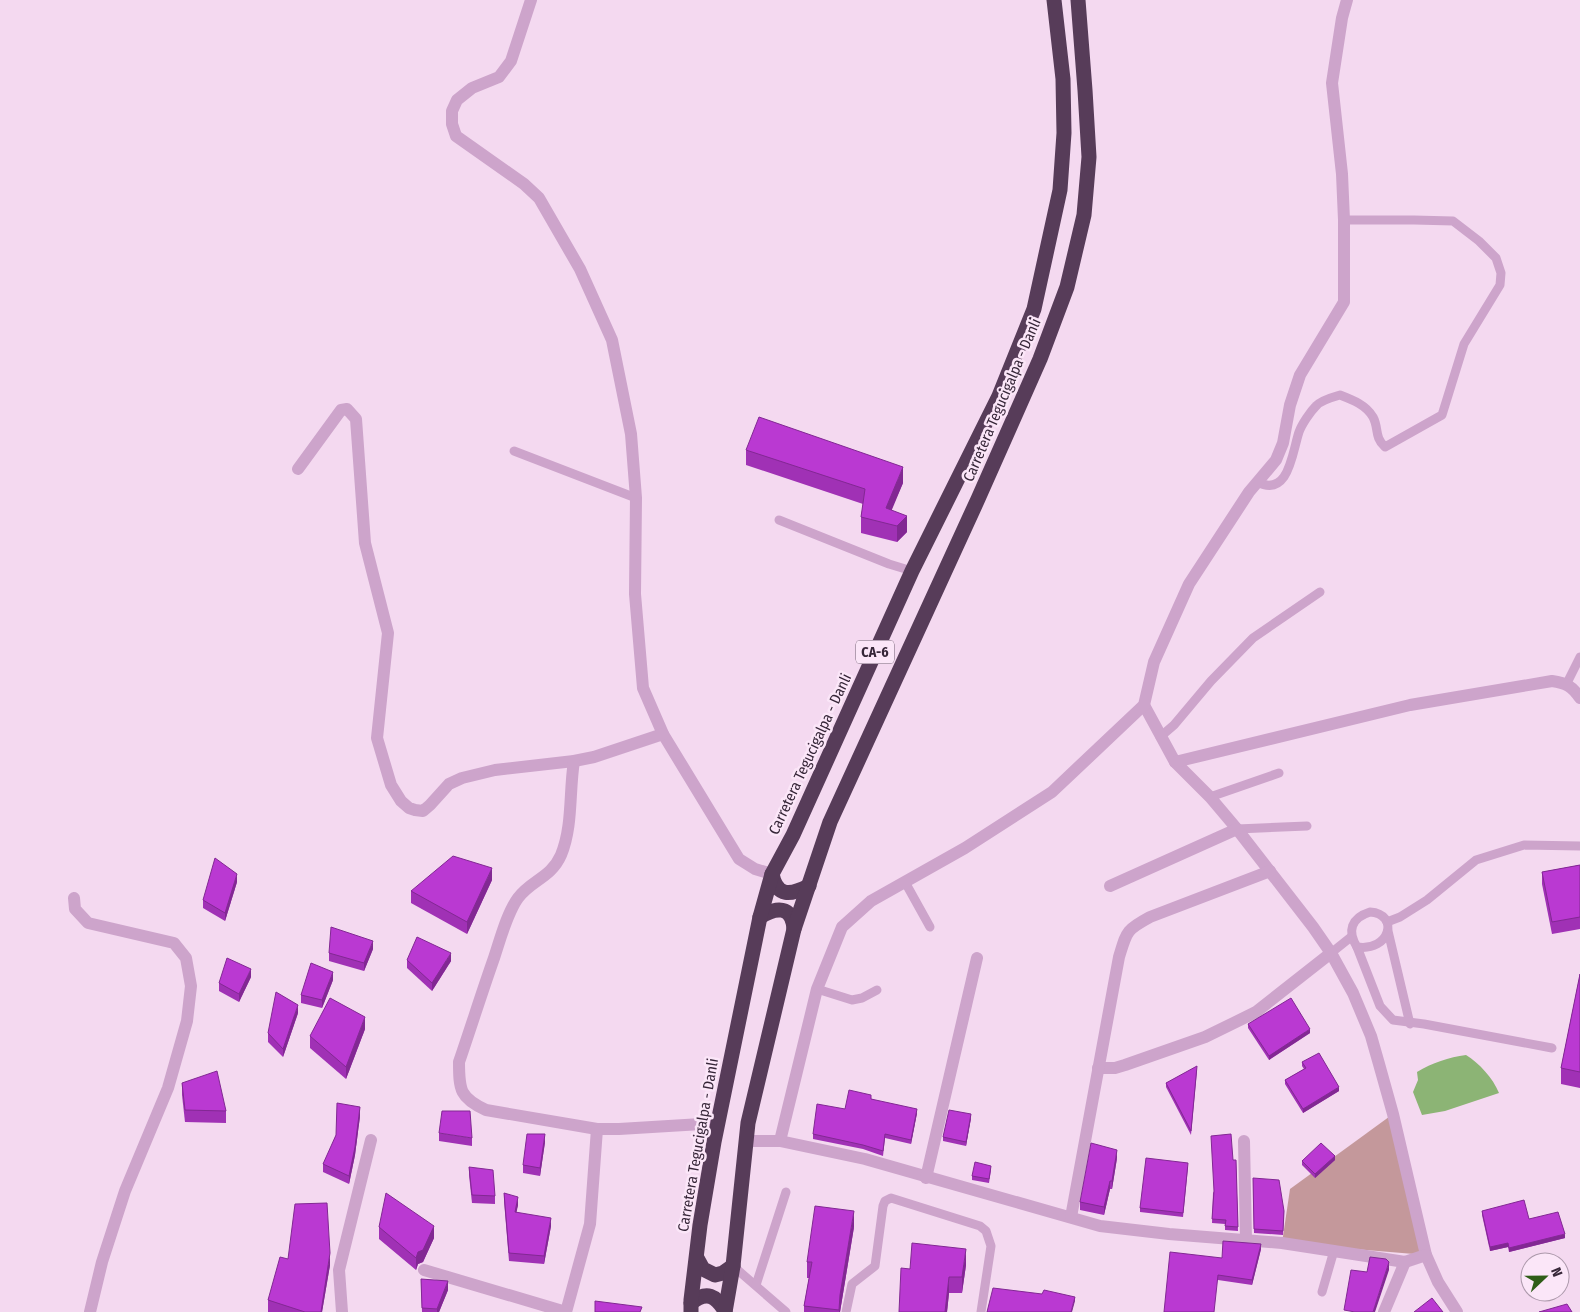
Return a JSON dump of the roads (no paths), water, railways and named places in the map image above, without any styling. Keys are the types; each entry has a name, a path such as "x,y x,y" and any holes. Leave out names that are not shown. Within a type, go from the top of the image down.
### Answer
{"highway":[{"name":"Carretera Tegucigalpa - Danli","path":"691,1308 700,1225 718,1123 760,917 772,874 793,835 912,571 998,396 1034,309 1060,190 1064,133 1063,79 1054,0"},
{"name":"Carretera Tegucigalpa - Danli","path":"725,1312 733,1266 748,1123 794,929 830,822 1040,359 1066,287 1084,215 1089,157 1078,0"},
{"path":"772,874 774,884 778,889 785,892 798,892 809,886"},
{"path":"760,917 772,910 785,911 793,920 794,929"},
{"path":"697,1258 703,1269 715,1276 733,1266"},
{"path":"691,1308 697,1299 709,1296 714,1297 720,1302 725,1312"}],"street":[{"path":"531,0 511,61 499,77 472,88 457,100 452,112 452,124 456,136 524,184 539,198 580,269 612,340 631,434 636,498 635,594 643,688 663,734 739,859 755,869 772,874"},
{"path":"780,1141 817,989 842,927 871,901 965,848 1052,792 1144,705 1154,662 1189,584 1257,482 1276,460 1283,443 1290,405 1300,375 1344,302 1344,220 1341,165 1332,83 1342,18 1347,0"},
{"path":"298,470 341,410 347,409 352,413 356,419 365,542 388,633 377,738 391,786 401,801 409,808 422,811 450,784 462,778 495,770 594,757 663,734"},
{"path":"1175,762 1410,705 1552,681 1567,683 1580,698"},
{"path":"1144,705 1175,762 1210,797 1270,871 1331,953 1353,993 1374,1045 1393,1114 1426,1255 1438,1282 1457,1312"},
{"path":"574,761 570,782 567,836 561,855 544,878 530,886 518,898 504,928 459,1062 460,1084 470,1103 486,1110 597,1129 619,1130 718,1123"},
{"path":"1110,886 1237,829"},
{"path":"1071,1217 1119,957 1127,933 1150,917 1270,871"},
{"path":"74,898 75,909 88,923 174,943 186,958 191,986 187,1021 168,1088 125,1191 102,1262 90,1312"},
{"path":"1098,1068 1115,1068 1205,1037 1256,1012 1331,953"},
{"path":"926,1178 977,958"},
{"path":"424,1270 566,1312 590,1224 597,1129"},
{"path":"342,1312 339,1270 371,1140"},
{"path":"746,1141 780,1141 865,1160 1100,1226 1169,1234 1282,1243 1406,1262 1426,1255"},
{"path":"1244,1141 1246,1240"},
{"path":"1384,1312 1406,1262"}],"lane":[{"path":"1257,482 1266,487 1277,485 1286,474 1300,430 1317,404 1340,394 1360,403 1373,418 1379,441 1385,447 1442,415 1464,344 1500,285 1501,273 1496,258 1479,241 1454,222 1344,220"},
{"path":"514,451 636,498"},
{"path":"778,520 889,564 912,571"},
{"path":"1160,736 1174,726 1211,681 1253,638 1320,592"},
{"path":"1567,683 1580,657"},
{"path":"1210,797 1279,773"},
{"path":"1237,829 1306,826"},
{"path":"1357,947 1367,948 1377,945 1384,940 1388,927 1427,900 1476,860 1524,845 1580,846"},
{"path":"905,882 930,926"},
{"path":"1410,1024 1388,927 1383,917 1377,913 1370,912 1362,915 1352,926 1351,937 1357,947 1380,1006 1393,1020 1410,1024 1424,1024 1552,1048"},
{"path":"1331,953 1351,937"},
{"path":"817,989 852,1000 862,998 877,990"},
{"path":"756,1285 786,1192"},
{"path":"846,1312 852,1284 875,1266 883,1206 885,1201 891,1198 980,1226 986,1231 991,1246 981,1312"},
{"path":"1322,1292 1333,1254 1331,1250"},
{"path":"733,1266 786,1312"}]}
